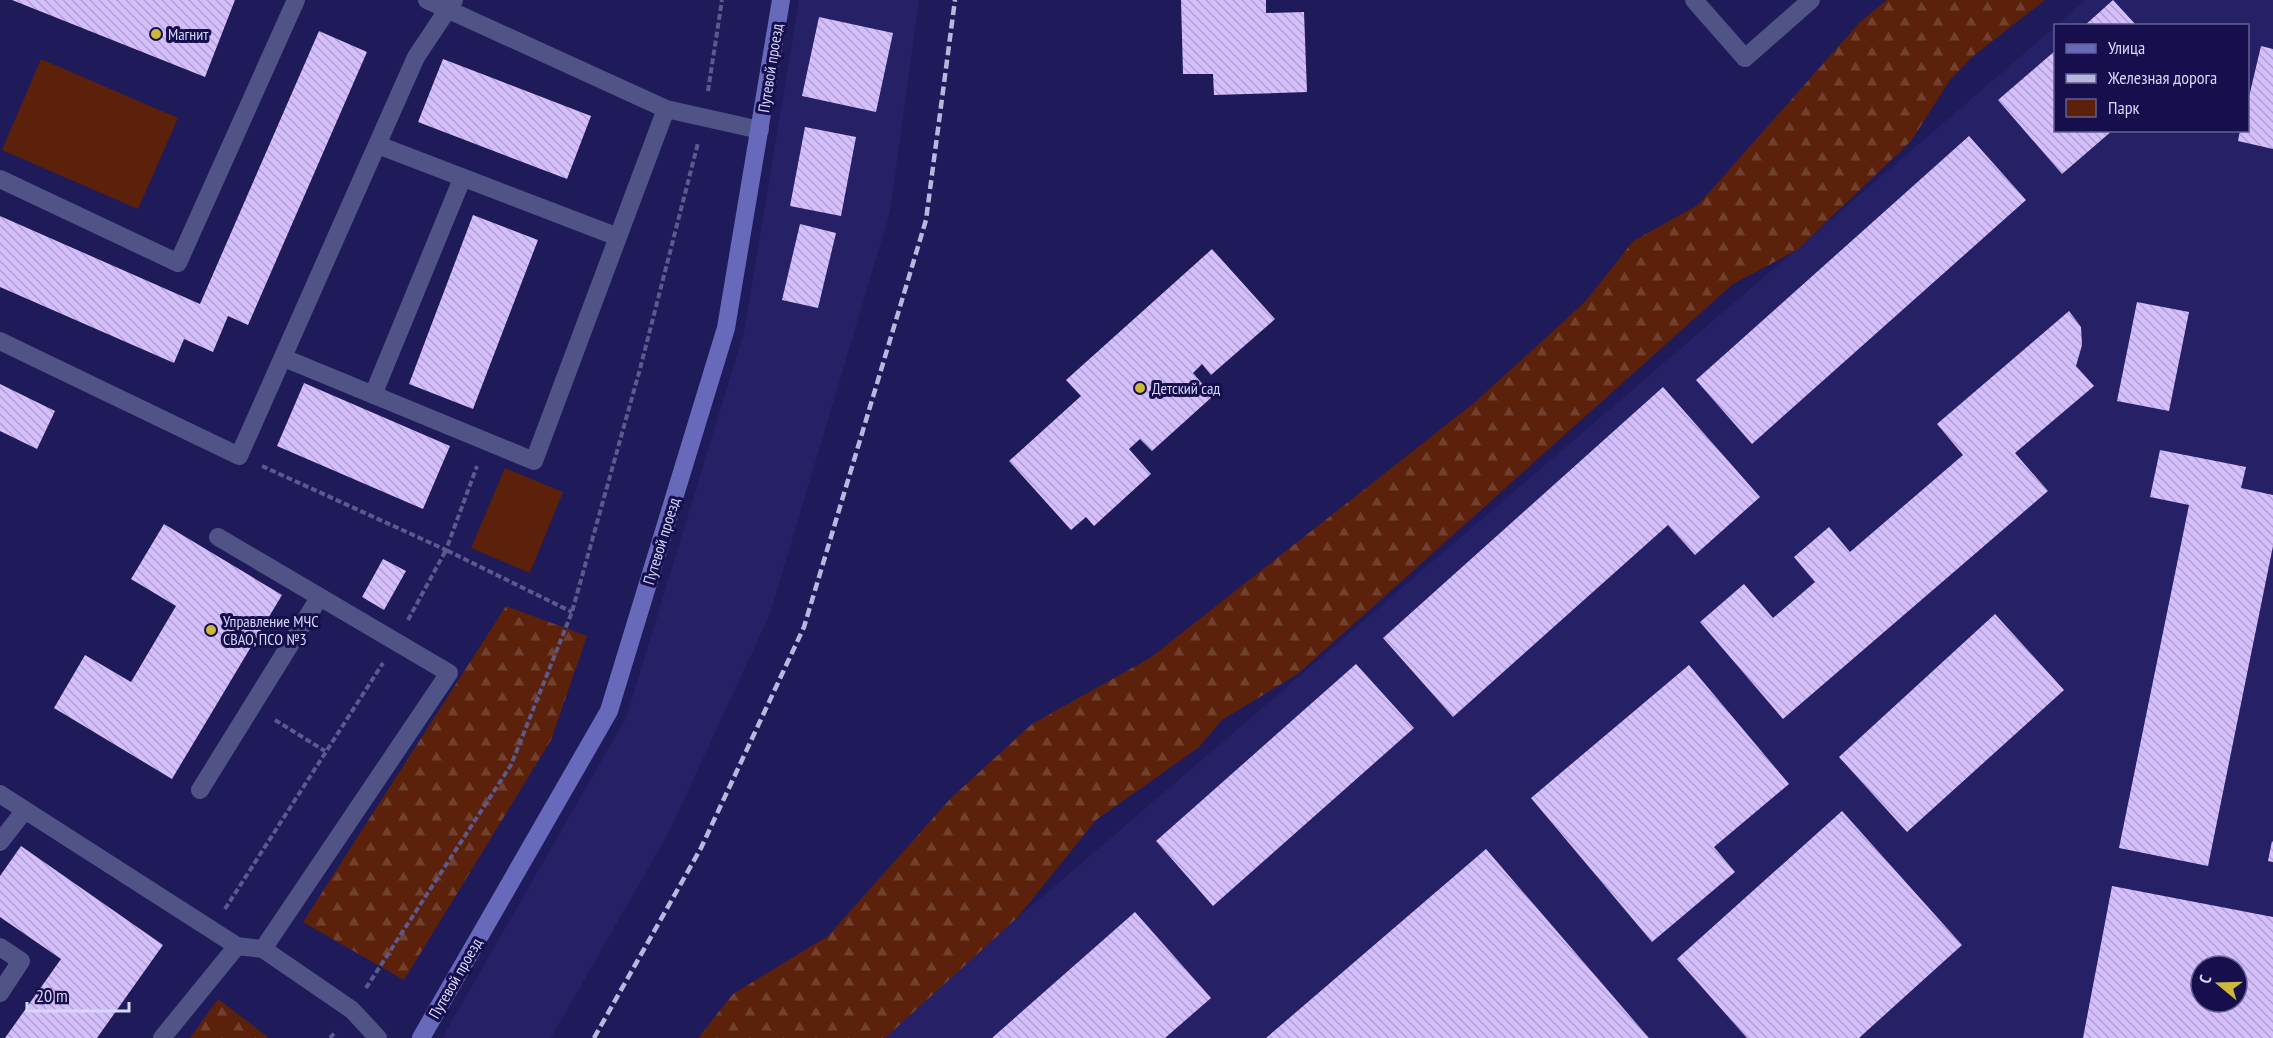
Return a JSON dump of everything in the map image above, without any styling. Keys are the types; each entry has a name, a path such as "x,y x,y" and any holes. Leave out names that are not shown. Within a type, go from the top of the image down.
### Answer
{"street":[{"path":"0,179 177,263 296,0"},
{"path":"427,0 452,5 666,109 760,130"},
{"name":"Путевой проезд","path":"421,1038 609,711 726,328 781,0"},
{"path":"1694,0 1745,58 1811,0"},
{"path":"0,341 239,456 416,57 452,5"},
{"path":"284,358 534,461 666,109"},
{"path":"378,145 618,237"},
{"path":"373,395 462,179"},
{"path":"218,537 449,674 263,949"},
{"path":"200,790 319,598"},
{"path":"0,794 237,946 263,949 352,1010 378,1038"},
{"path":"0,842 25,810"},
{"path":"162,1038 237,946"},
{"path":"0,947 21,961 0,993"}],"path":[{"path":"330,1038 352,1010 511,765 572,612 640,369 704,117 722,0"},
{"path":"212,930 396,642 446,550 486,441"},
{"path":"239,456 446,550 572,612"}],"shaded area":[{"path":"799,0 919,0 890,212 770,614 669,832 551,1038 442,1038 626,718 744,332"},
{"path":"2085,0 2273,0 2273,1038 878,1038 2054,28 2054,132 2249,132 2249,24 2058,24"}],"green space":[{"path":"1887,0 2045,0 1972,57 1950,80 1911,141 1797,250 1733,284 1299,673 1222,720 1198,748 1096,820 1017,918 885,1038 698,1038 733,994 828,936 951,798 1032,724 1150,658 1474,403 1586,301 1633,241 1698,205 1860,22"},
{"path":"41,59 178,118 138,209 2,150"},
{"path":"505,468 563,492 530,573 471,548"},
{"path":"506,606 587,636 551,740 404,980 303,922"},
{"path":"218,999 269,1038 190,1038"}],"building":[{"path":"12,0 235,0 205,77"},
{"path":"1181,0 1266,0 1266,13 1304,12 1307,92 1214,95 1213,74 1183,74"},
{"path":"2113,0 2135,24 2086,24"},
{"path":"819,17 893,33 876,112 802,96"},
{"path":"319,31 367,52 248,325 228,316 213,352 184,339 174,363 0,287 0,216 200,304"},
{"path":"2261,46 2273,49 2273,149 2238,141 2240,132 2249,132 2249,97"},
{"path":"2054,52 2054,132 2111,132 2062,174 1998,100"},
{"path":"443,59 591,116 567,179 418,122"},
{"path":"805,127 856,137 841,216 790,206"},
{"path":"1969,136 2026,200 1752,444 1696,380"},
{"path":"473,215 538,240 473,409 409,384"},
{"path":"800,224 836,233 818,308 782,300"},
{"name":"Детский сад","path":"1212,249 1275,319 1211,375 1202,364 1193,373 1213,396 1152,451 1140,439 1129,449 1151,474 1094,526 1086,517 1071,530 1009,461 1081,396 1066,380"},
{"path":"2137,302 2189,312 2169,411 2117,401"},
{"path":"2069,311 2081,327 2082,345 2076,366 2094,386 2015,453 2048,491 1783,719 1700,622 1744,584 1773,618 1815,582 1794,557 1829,527 1850,552 1963,455 1937,424"},
{"path":"304,383 450,446 423,509 277,446"},
{"path":"0,384 55,411 37,449 0,431"},
{"path":"1663,387 1760,497 1695,555 1668,525 1453,717 1383,638"},
{"path":"2160,450 2246,467 2241,488 2273,495 2273,546 2208,866 2119,848 2189,505 2150,497"},
{"name":"Управление МЧС СВАО, ПСО №3","path":"164,524 282,595 172,779 54,708 85,655 131,682 176,606 131,579"},
{"path":"383,559 406,571 384,610 362,597"},
{"path":"1995,614 2064,690 1907,832 1839,757"},
{"path":"1356,664 1414,728 1213,906 1156,841"},
{"path":"1689,665 1789,784 1714,847 1735,872 1652,942 1531,798"},
{"path":"1842,811 1962,945 1859,1038 1747,1038 1677,959"},
{"path":"2273,842 2273,862 2268,861"},
{"path":"21,846 163,945 97,1038 5,1038 61,959 0,917 0,876"},
{"path":"1486,849 1649,1038 1266,1038"},
{"path":"2112,886 2273,917 2273,1038 2083,1038"},
{"path":"1135,912 1211,998 1165,1038 992,1038"}],"railway":[{"path":"594,1038 701,848 804,627 926,220 955,0"}],"place":[{"name":"Магнит","path":"156,34"},
{"name":"Детский сад","path":"1140,388"},
{"name":"Управление МЧС СВАО, ПСО №3","path":"211,630"}]}
